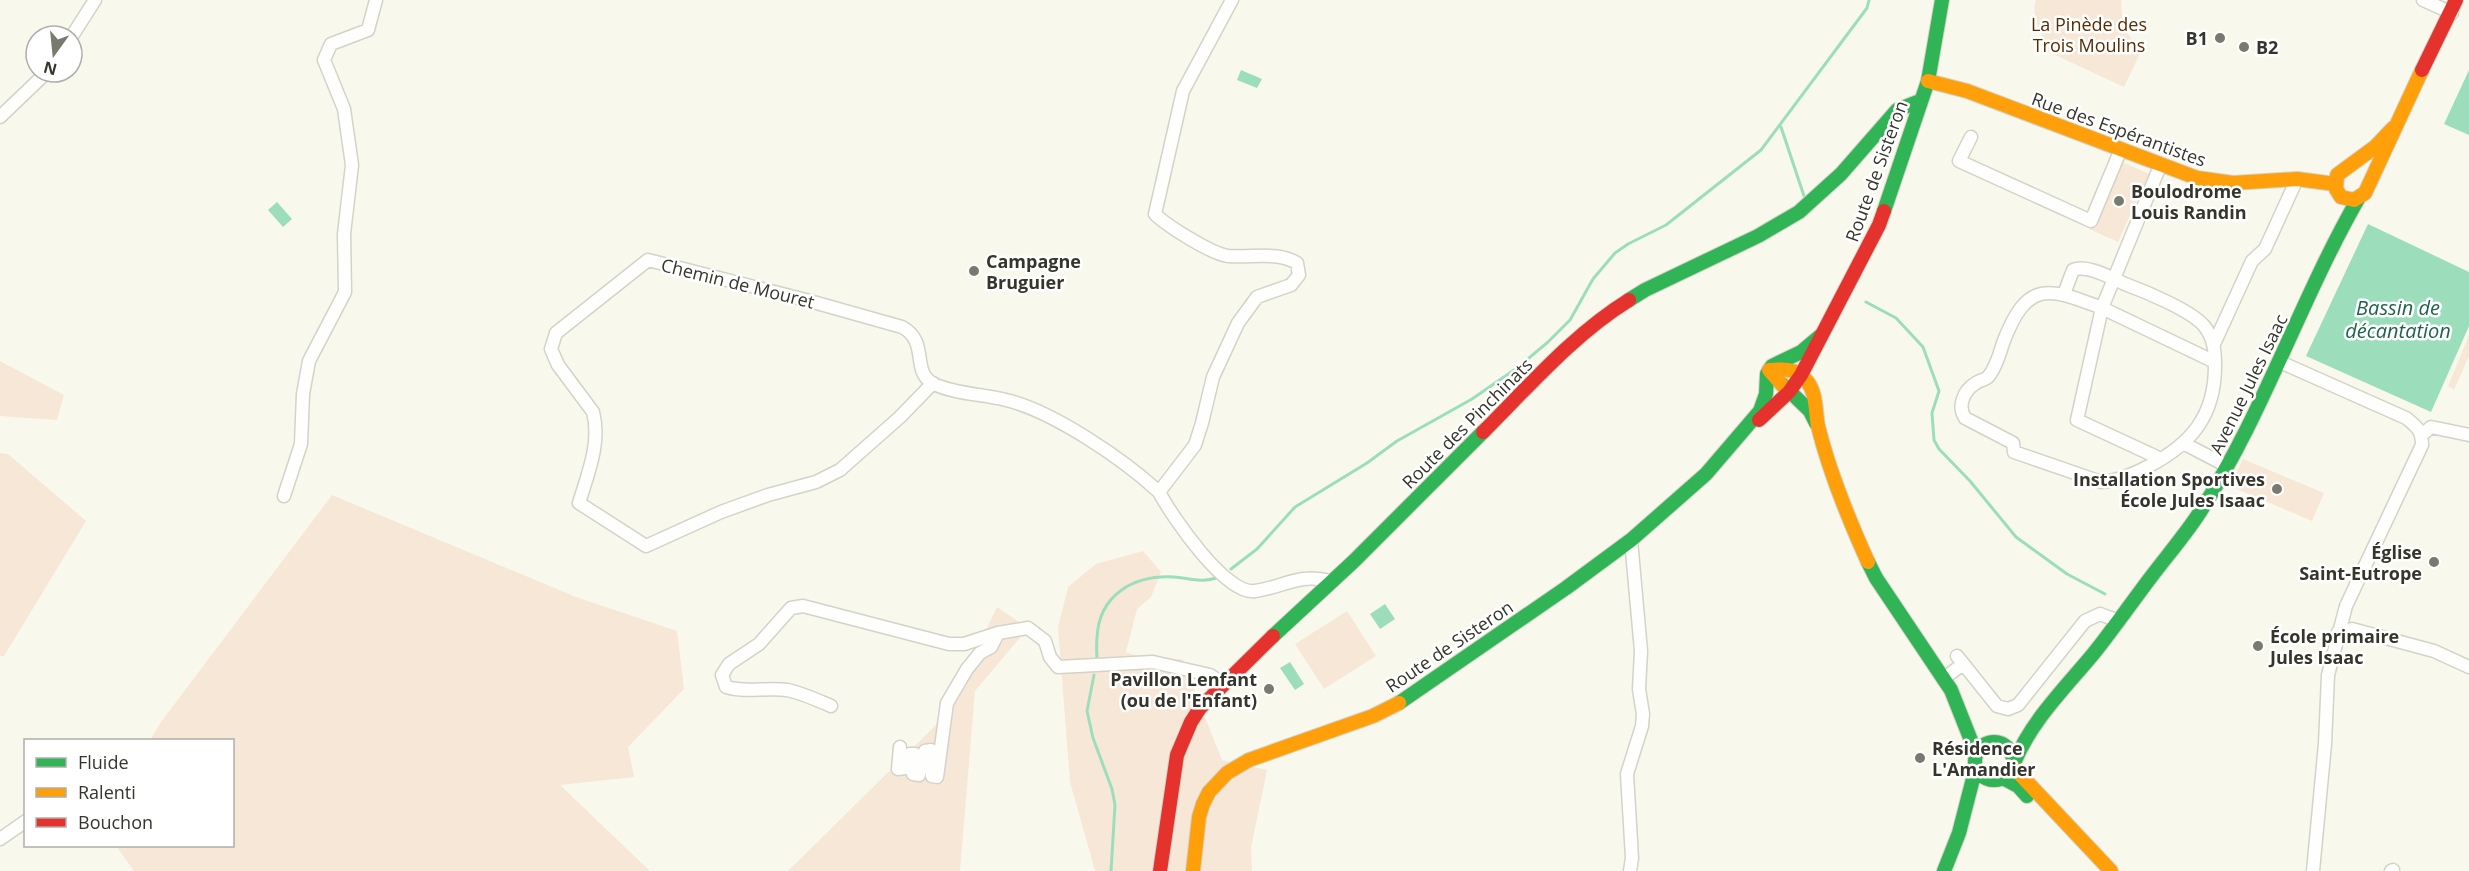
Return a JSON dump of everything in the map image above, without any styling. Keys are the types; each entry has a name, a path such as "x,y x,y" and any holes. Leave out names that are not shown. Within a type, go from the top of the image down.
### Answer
{"main road":[{"name":"Route de Sisteron","path":"1744,432 1776,406 1787,390 1805,379 1809,361 1820,336 1879,225 1928,81 1942,0"},
{"path":"2464,0 2469,5"},
{"path":"2393,128 2375,147 2341,175 2338,193 2352,199 2365,193 2393,128 2445,22 2454,6 2469,5"},
{"name":"Rue des Espérantistes","path":"1928,81 1967,91 2160,166 2197,178 2233,183 2341,175"},
{"name":"Route des Pinchinats","path":"1160,871 1177,755 1196,715 1224,684 1559,356 1600,320 1645,290 1758,236 1799,212 1818,197 1898,110 1920,101"},
{"path":"2341,175 2361,171 2367,184"},
{"name":"Avenue Jules Isaac","path":"2013,765 2021,746 2039,719 2119,621 2197,516 2227,466 2320,278 2352,199"},
{"name":"Route de Sisteron","path":"1193,871 1199,817 1203,804 1209,792 1227,773 1250,760 1373,716 1405,700 1566,588 1631,540 1706,474 1744,432 1764,403 1779,365 1801,352 1820,336"},
{"path":"1779,365 1805,379 1813,392 1818,426 1850,524 1876,578 1949,689 1995,742 2008,747 2013,754 2013,765 2111,871"},
{"path":"1779,365 1781,381 1787,390 1810,411 1818,426"},
{"path":"1776,406 1792,402 1800,403"},
{"path":"1949,689 1981,776 2018,786 2097,871"},
{"name":"Avenue Jules Isaac","path":"1995,742 2039,719"},
{"path":"1944,871 1956,845 1966,813 1976,760 1981,747 1995,742"},
{"path":"1966,813 1978,791 2013,765"}],"street":[{"path":"80,24 95,0"},
{"path":"284,496 301,444 303,394 309,362 345,292 344,234 352,165 345,110 324,60 331,44 368,30 376,0"},
{"path":"1159,492 1195,445 1213,377 1238,323 1257,297 1292,285 1299,274 1297,263 1285,256 1225,256 1167,226 1155,214 1183,91 1232,0"},
{"path":"2423,0 2454,6"},
{"path":"0,117 34,84"},
{"path":"1971,137 1959,161 2091,221 2121,149"},
{"path":"2160,166 2102,309 2077,420 2162,459"},
{"path":"2214,344 2252,261 2265,249 2301,179"},
{"name":"Chemin de Mouret","path":"648,260 902,327 912,332 916,339 923,374 933,383 900,417 840,470 816,482 721,512 646,546 579,503 597,441 595,421 593,412 558,366 551,349 556,333 648,260"},
{"path":"2064,294 2073,270 2078,268 2113,279 2180,309 2204,325 2214,344 2215,362 2211,398 2201,422 2185,444 2134,474 2110,481 2102,482 2014,452 2013,443 1965,418 1961,412 1964,397 1975,383 1988,378 1998,359 2012,320 2034,295 2044,292 2064,294 2102,309 2215,362"},
{"path":"2280,362 2406,418 2420,429 2422,435 2422,445 2338,632 2328,675 2325,744 2313,871"},
{"path":"933,383 1035,409 1065,425 1140,474 1159,492 1194,545 1232,585 1242,590 1256,591 1303,578 1331,581"},
{"path":"2422,435 2431,427 2469,435"},
{"path":"2185,444 2227,466"},
{"path":"1630,871 1632,858 1627,774 1642,726 1643,714 1639,689 1641,651 1631,540"},
{"path":"831,706 787,690 753,688 736,690 726,687 722,675 729,664 759,644 791,608 803,606 949,644 964,644 998,633 1028,628 1045,641 1050,657 1058,667 1153,662 1210,675 1224,684"},
{"path":"1949,689 1963,664 1997,706 2008,708 2018,705 2085,621 2100,614 2119,621"},
{"path":"2343,617 2352,629"},
{"path":"2338,632 2352,629 2434,651 2469,667"},
{"path":"900,747 898,769 906,768 910,754 915,754 913,774 919,775 925,751 931,750 932,776 937,777 947,703 967,669 980,653 991,647 998,633"},
{"path":"0,838 24,822"}],"green space":[{"name":"La Pinède des Trois Moulins","path":"2036,0 2121,0 2125,28 2131,38 2143,47 2124,87 2049,52 2036,19"},
{"name":"Boulodrome Louis Randin","path":"2120,161 2149,174 2118,242 2089,229"},
{"path":"2469,335 2469,356 2454,390 2448,386"},
{"path":"0,361 64,395 57,420 0,416"},
{"path":"0,453 8,454 86,521 4,656 0,656"},
{"name":"Installation Sportives École Jules Isaac","path":"2243,459 2324,493 2312,521 2230,486"},
{"path":"332,495 576,597 677,631 684,689 628,747 634,777 560,785 650,871 134,871 117,847 234,847 234,739 151,739 161,722"},
{"path":"1143,551 1161,572 1151,597 1137,609 1126,652 1145,659 1182,659 1222,760 1267,770 1251,848 1252,871 1095,871 1070,782 1058,627 1068,587 1096,564"},
{"path":"997,607 1028,628 975,691 960,871 788,871 943,718"},
{"path":"1347,611 1376,656 1324,689 1295,644"}],"water":[{"path":"1241,70 1262,79 1257,88 1237,80"},
{"path":"2469,70 2469,135 2444,124"},
{"path":"277,202 292,219 283,227 268,210"},
{"name":"Bassin de décantation","path":"2368,224 2469,272 2469,326 2431,412 2306,356"},
{"path":"1385,604 1395,619 1380,629 1370,614"},
{"path":"1290,662 1304,684 1295,690 1280,668"}],"waterway":[{"path":"1231,569 1257,549 1295,507 1367,463 1397,441 1472,399 1517,368 1548,342 1570,320 1593,279 1615,253 1666,225 1761,150 1867,8 1869,0"},
{"path":"1781,127 1804,196"},
{"path":"1866,302 1896,318 1923,347 1939,391 1932,413 1934,440 1939,449 1970,481 2016,537 2067,574 2105,594"},
{"path":"1097,662 1099,623 1104,610 1121,590 1159,577 1200,580 1216,578"},
{"path":"1094,675 1087,711 1093,738 1112,789 1115,805 1111,871"}],"traffic: fast":[{"path":"1884,211 1928,81 1942,0"},
{"path":"1629,300 1645,290 1758,236 1799,212 1841,174 1897,110 1920,101"},
{"path":"2014,763 2039,719 2101,644 2198,515 2262,399 2317,278 2358,199"},
{"path":"1399,703 1566,588 1631,540 1706,474 1760,411 1766,394 1767,374 1772,366 1801,352 1820,336"},
{"path":"1782,384 1810,411 1816,423"},
{"path":"1273,636 1354,561 1483,432"},
{"path":"1868,562 1876,578 1951,690 1976,753"},
{"path":"1994,742 2008,747 2013,761 2008,775 1994,780 1980,775 1975,761 1980,747 1994,742"},
{"path":"1944,871 1959,833 1976,767"},
{"path":"2003,778 2018,786 2027,796"}],"traffic: slow":[{"path":"2393,128 2375,147 2337,175 2336,189 2341,197 2354,200 2365,193 2422,70"},
{"path":"1928,81 1967,91 2197,178 2233,183 2297,179 2335,184"},
{"path":"1783,386 1769,370 1795,372 1803,377 1810,386 1828,460 1868,562"},
{"path":"1193,871 1199,817 1203,804 1209,792 1227,773 1249,760 1373,716 1399,703"},
{"path":"2013,767 2111,871"}],"traffic: jam":[{"path":"2422,70 2456,0"},
{"path":"1759,420 1789,392 1801,375 1879,225 1884,211"},
{"path":"1483,432 1589,328 1629,300"},
{"path":"1160,871 1177,755 1191,722 1200,708 1273,636"}],"place":[{"name":"B1","path":"2220,38"},
{"name":"B2","path":"2244,47"},
{"name":"Boulodrome Louis Randin","path":"2119,201"},
{"name":"Campagne Bruguier","path":"974,271"},
{"name":"Installation Sportives École Jules Isaac","path":"2277,489"},
{"name":"Église Saint-Eutrope","path":"2434,562"},
{"name":"École primaire Jules Isaac","path":"2258,646"},
{"name":"Pavillon Lenfant (ou de l'Enfant)","path":"1269,689"},
{"name":"Résidence L'Amandier","path":"1920,758"}]}
